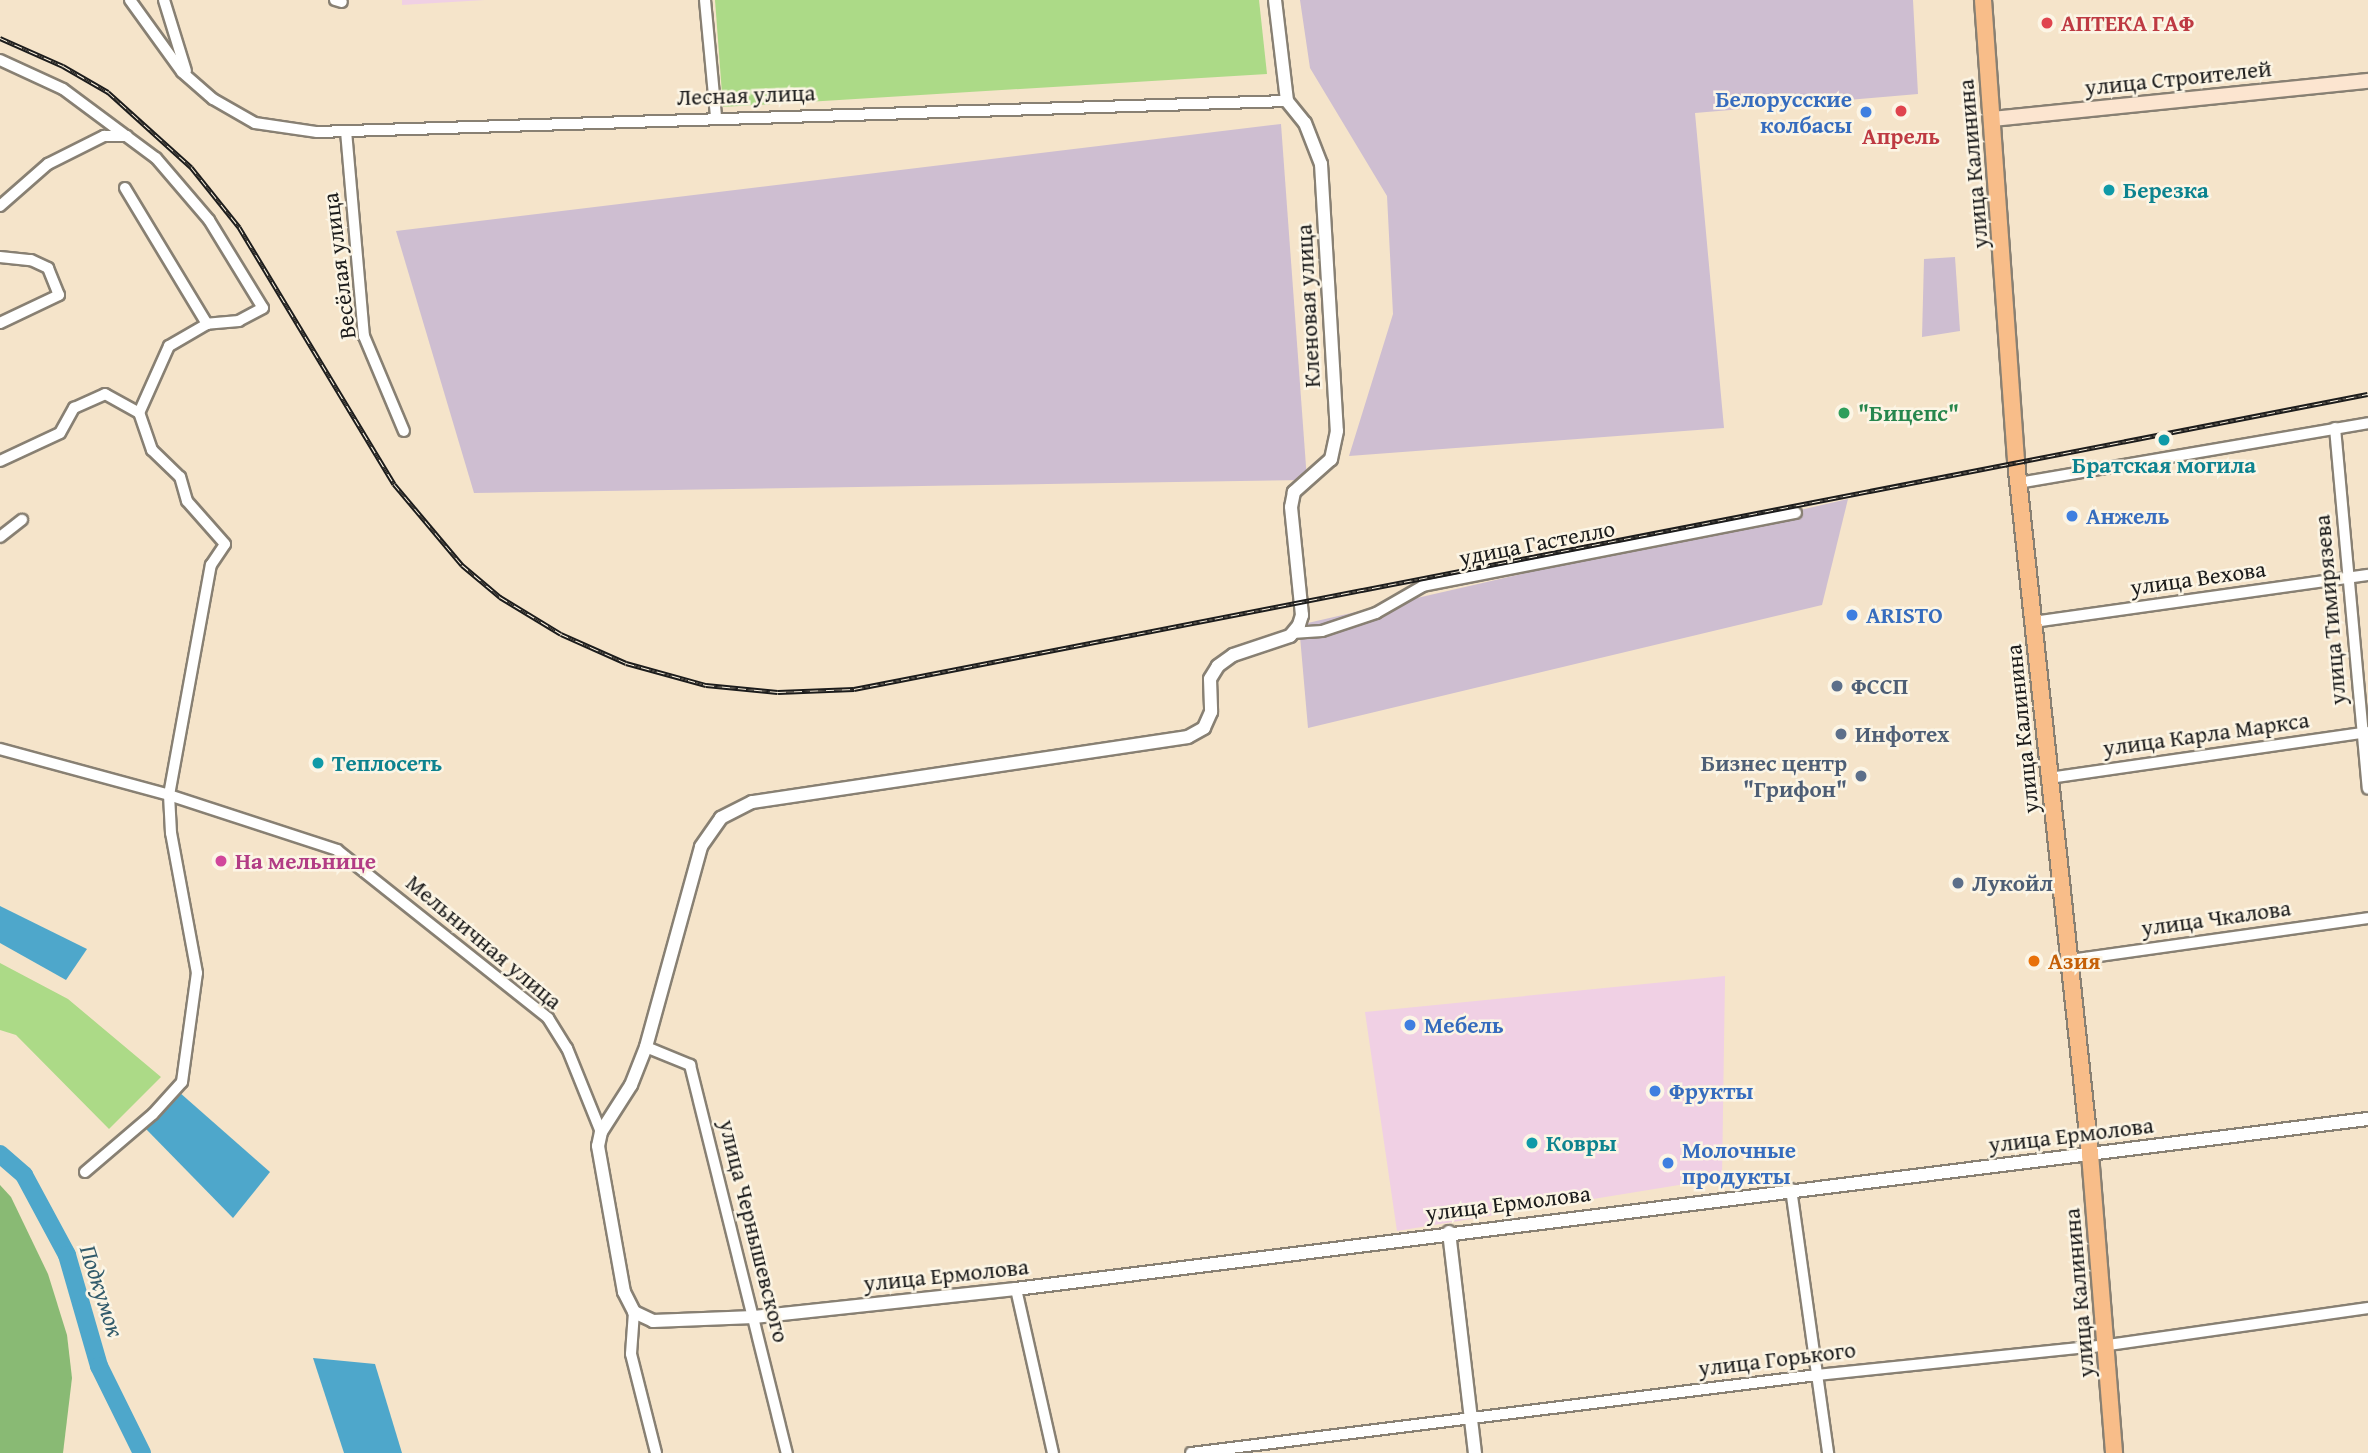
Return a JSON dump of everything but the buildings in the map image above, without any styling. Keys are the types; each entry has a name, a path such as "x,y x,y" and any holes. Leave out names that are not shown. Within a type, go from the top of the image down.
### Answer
{"main road":[{"name":"улица Калинина","path":"1983,0 2018,483 2090,1154 2108,1345 2114,1453"},
{"name":"улица Строителей","path":"1992,119 2368,81"}],"street":[{"name":"Лесная улица","path":"130,0 187,77 213,99 255,123 317,132 716,116 1287,101"},
{"path":"164,0 187,77"},
{"path":"705,0 716,116"},
{"name":"Кленовая улица","path":"1275,0 1287,101 1305,123 1321,164 1337,431 1331,459 1294,492 1291,507 1302,615 1292,633"},
{"path":"0,60 63,89 156,158 209,220 263,308 239,321 207,324 169,346 139,413"},
{"name":"Весёлая улица","path":"346,131 364,335 404,431"},
{"path":"0,206 48,164 104,136 127,136"},
{"path":"125,188 207,324"},
{"path":"0,257 31,260 48,268 59,295 0,323"},
{"path":"0,461 60,433 74,408 104,394 139,413 152,450 180,477 187,501 225,544 211,565 169,795 171,834 197,973 181,1082 153,1114 86,1172"},
{"path":"2018,483 2368,423"},
{"name":"улица Тимирязева","path":"2336,428 2347,578 2365,733 2368,788"},
{"name":"удица Гастелло","path":"1292,633 1322,631 1376,613 1423,586 1796,513"},
{"path":"0,537 22,520"},
{"name":"улица Вехова","path":"2033,622 2368,575"},
{"path":"656,1453 631,1354 634,1312 624,1292 598,1146 601,1132 631,1085 646,1047 701,847 721,818 752,802 1188,737 1204,728 1208,719 1210,679 1218,666 1292,633"},
{"name":"улица Карла Маркса","path":"2049,778 2365,733"},
{"name":"Мельничная улица","path":"0,749 169,795 337,850 372,875 548,1018 567,1048 601,1132"},
{"name":"улица Чкалова","path":"2070,960 2368,918"},
{"name":"улица Чернышевского","path":"646,1047 690,1065 788,1453"},
{"name":"улица Ермолова","path":"634,1312 653,1321 754,1317 1016,1289 1449,1232 2368,1119"},
{"path":"1791,1189 1828,1453"},
{"path":"1449,1232 1475,1453"},
{"path":"1016,1289 1053,1453"},
{"name":"улица Горького","path":"1191,1453 1817,1375 2108,1345 2368,1308"}],"shaded area":[{"path":"402,0 485,0 402,5"},
{"path":"1300,0 1913,0 1918,94 1695,113 1724,428 1349,456 1393,314 1387,196 1310,68"},
{"path":"1281,124 1307,480 474,493 396,231"},
{"path":"1955,257 1960,331 1922,337 1924,259"},
{"path":"1848,499 1822,605 1308,728 1299,625"},
{"path":"1725,976 1722,1178 1397,1231 1365,1012"}],"green space":[{"path":"715,0 1259,0 1267,74 723,107"},
{"path":"0,963 68,999 161,1077 109,1129 16,1035 0,1030"},
{"path":"0,1185 11,1197 48,1274 67,1335 72,1378 63,1453 0,1453"}],"water":[{"path":"0,906 87,949 66,980 0,943"},
{"path":"179,1092 270,1172 233,1218 146,1129"},
{"path":"313,1358 375,1364 402,1453 344,1453"}],"waterway":[{"name":"Подкумок","path":"0,1154 24,1175 67,1255 99,1366 142,1453"}],"railway":[{"path":"0,38 63,66 108,92 191,167 239,227 394,484 462,565 500,597 561,634 626,663 706,685 778,692 854,689 2368,394"}],"place":[{"name":"АПТЕКА ГАФ","path":"2047,23"},
{"name":"Апрель","path":"1901,111"},
{"name":"Белорусские колбасы","path":"1866,112"},
{"name":"Березка","path":"2109,190"},
{"name":"\"Бицепс\"","path":"1844,413"},
{"name":"Братская могила","path":"2164,440"},
{"name":"Анжель","path":"2072,516"},
{"name":"ARISTO","path":"1852,615"},
{"name":"ФССП","path":"1837,686"},
{"name":"Инфотех","path":"1841,734"},
{"name":"Теплосеть","path":"318,763"},
{"name":"Бизнес центр \"Грифон\"","path":"1861,776"},
{"name":"На мельнице","path":"221,861"},
{"name":"Лукойл","path":"1958,883"},
{"name":"Азия","path":"2034,961"},
{"name":"Мебель","path":"1410,1025"},
{"name":"Фрукты","path":"1655,1091"},
{"name":"Ковры","path":"1532,1143"},
{"name":"Молочные продукты","path":"1668,1163"}]}
